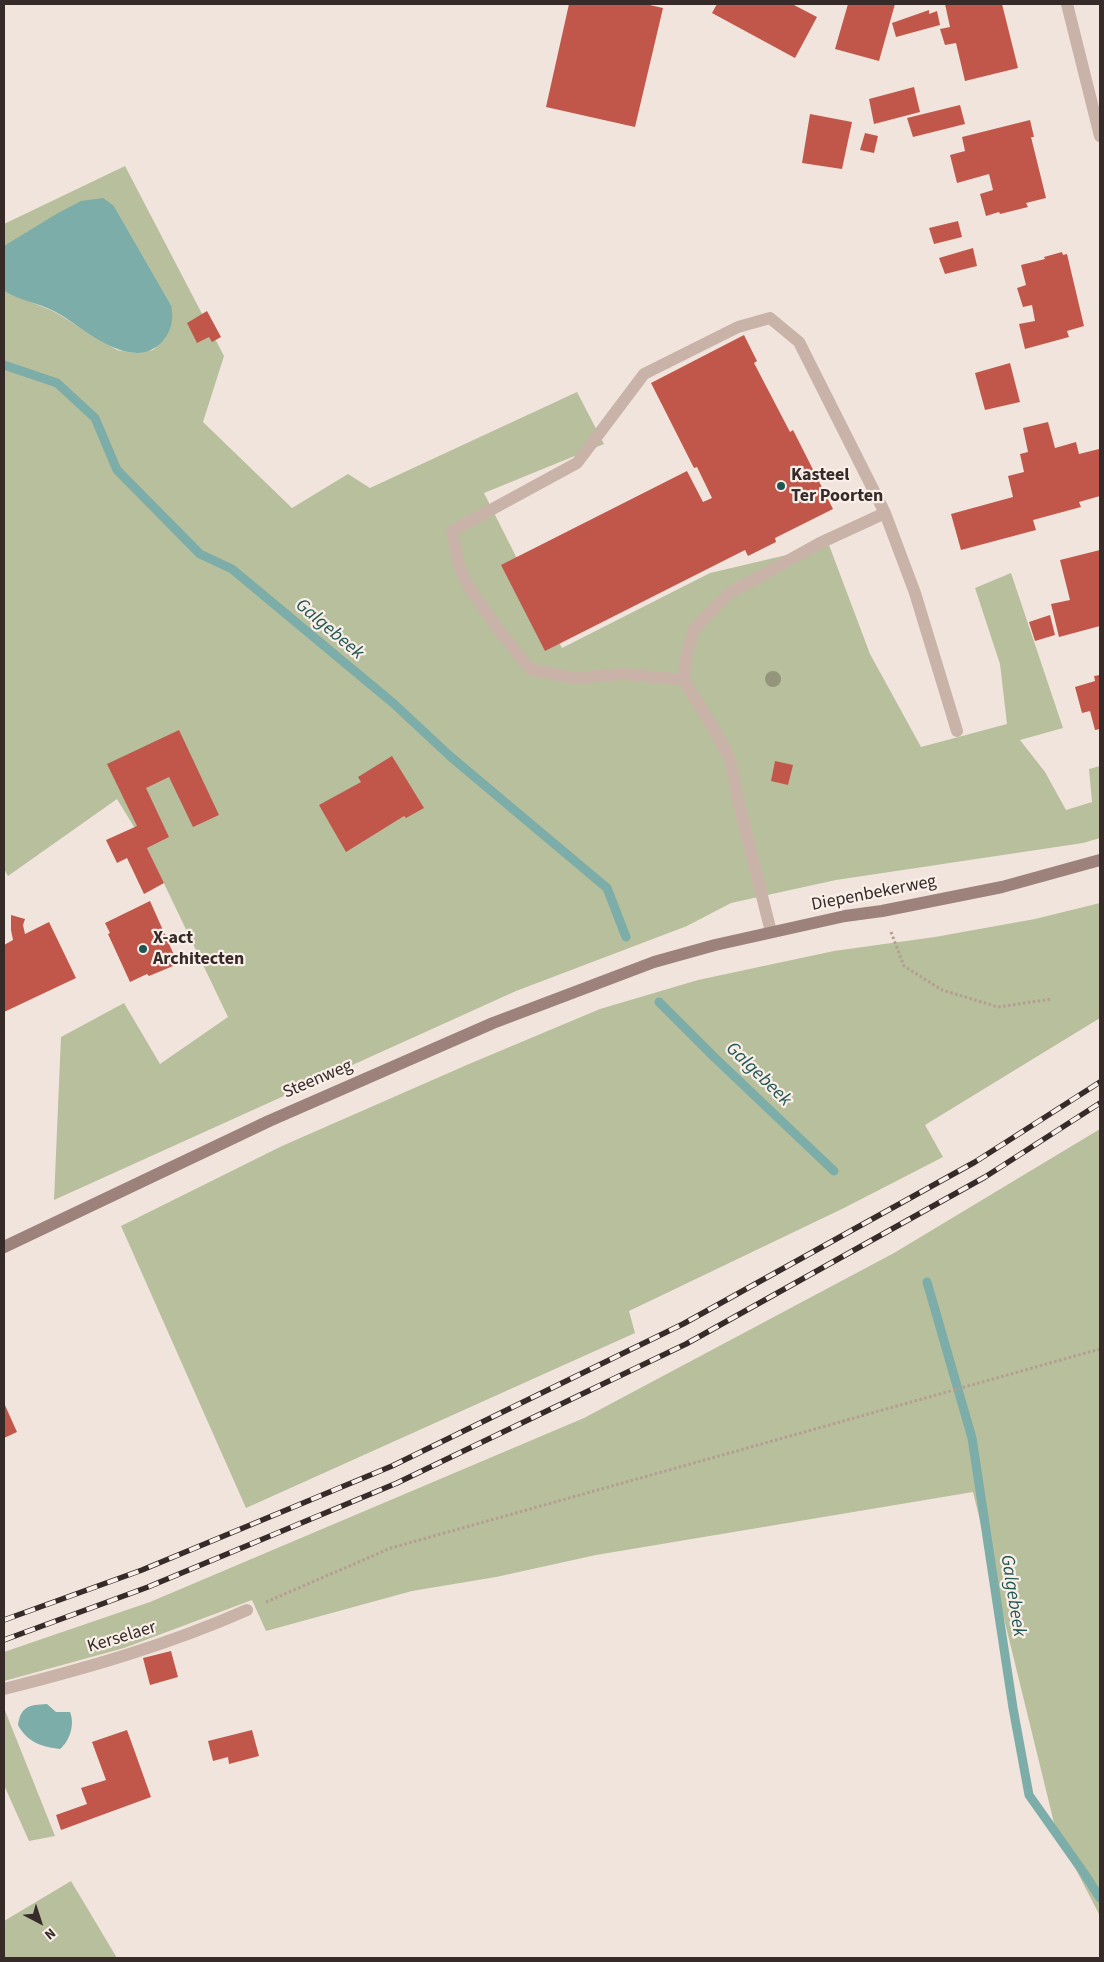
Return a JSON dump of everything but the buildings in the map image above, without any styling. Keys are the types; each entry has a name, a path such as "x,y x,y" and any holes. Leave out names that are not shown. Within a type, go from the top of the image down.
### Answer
{"main road":[{"name":"Diepenbekerweg","path":"654,962 715,945 845,916 882,911 1002,887 1100,860"},
{"name":"Steenweg","path":"4,1247 269,1121 493,1023 654,962"}],"street":[{"path":"1067,4 1100,136"},
{"path":"684,680 623,674 574,678 530,669 498,629 467,584 459,565 452,531 578,463 644,374 738,327 770,318 799,342 885,512 915,593 957,730"},
{"path":"771,932 738,800 730,759 684,680 685,662 694,629 728,594 820,542 885,512"},
{"name":"Kerselaer","path":"4,1689 137,1653 247,1610"}],"path":[{"path":"882,911 904,966 942,990 998,1007 1052,999"},
{"path":"247,1610 391,1548 1100,1349"}],"green space":[{"path":"125,166 224,356 203,422 292,508 348,474 370,488 577,392 604,444 484,493 562,648 710,573 829,545 870,654 921,747 1007,724 1000,664 975,588 1011,573 1063,728 1020,740 1045,772 1066,810 1092,802 1089,769 1100,766 1100,838 1083,843 836,880 731,903 687,926 516,991 54,1200 61,1037 124,1003 160,1064 228,1017 147,848 117,799 8,876 4,869 4,291 53,311 117,350 134,353 153,350 165,338 171,305 114,206 4,277 4,224"},
{"path":"1100,903 1100,1018 925,1125 943,1157 844,1208 629,1311 635,1333 246,1508 121,1226 282,1146 600,1009 698,980 834,951 935,937 1035,919"},
{"path":"1100,1129 1100,1916 1056,1831 973,1492 596,1555 496,1577 412,1591 266,1631 252,1600 124,1648 4,1681 4,1652 150,1602 584,1418 894,1253"},
{"path":"4,1708 55,1836 29,1841 4,1785"},
{"path":"71,1881 117,1958 4,1958 4,1921"}],"water":[{"path":"103,198 114,206 171,305 172,319 168,333 163,341 150,350 137,353 122,351 108,345 54,311 4,291 4,246 81,201"},
{"path":"47,1704 56,1712 70,1712 71,1732 64,1746 60,1749 47,1747 30,1740 18,1725 24,1710 31,1706"}],"waterway":[{"name":"Galgebeek","path":"4,365 57,383 95,418 117,470 200,554 232,569 393,703 451,757 607,888 626,937"},
{"name":"Galgebeek","path":"659,1002 834,1171"},
{"name":"Galgebeek","path":"927,1282 972,1438 1013,1708 1029,1795 1100,1898"}],"railway":[{"path":"4,1620 142,1570 392,1466 683,1324 975,1162 1100,1082"},
{"path":"4,1640 148,1587 397,1483 686,1344 985,1177 1100,1103"}],"place":[{"name":"Kasteel Ter Poorten","path":"781,486"},
{"name":"X-act Architecten","path":"143,949"}]}
